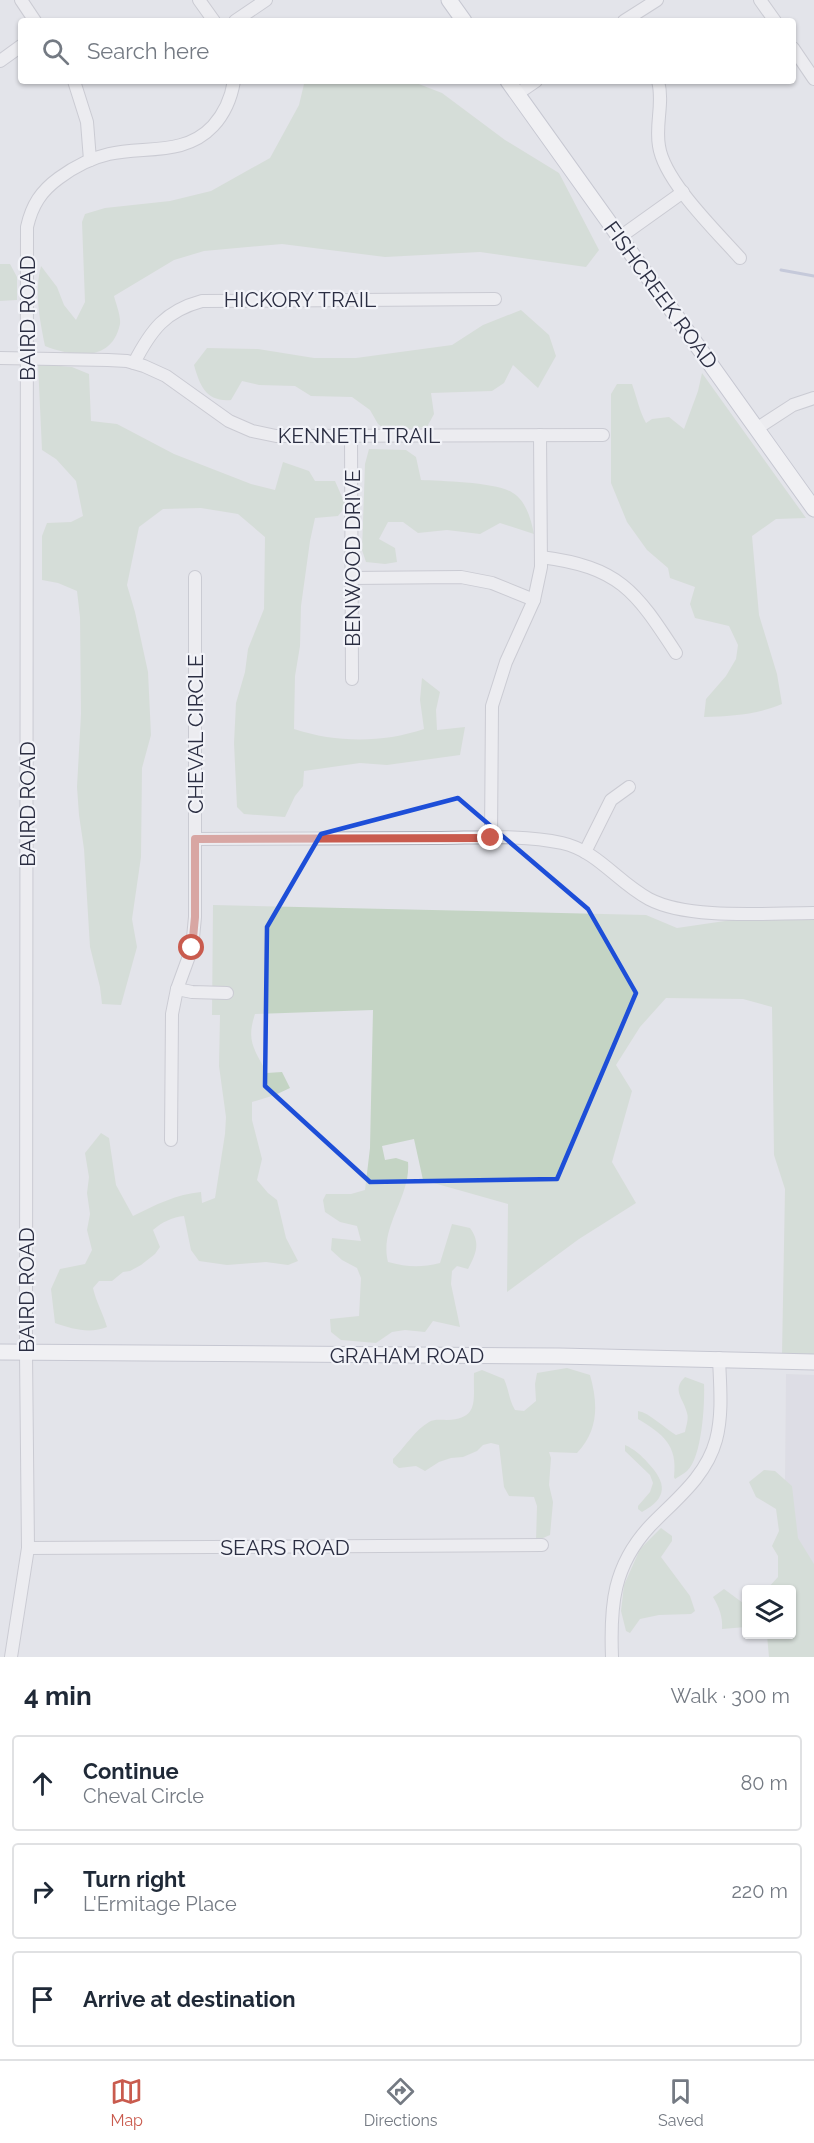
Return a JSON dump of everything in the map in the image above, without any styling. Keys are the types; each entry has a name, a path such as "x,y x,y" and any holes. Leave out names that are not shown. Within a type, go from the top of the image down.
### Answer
{"main road":[{"path":"449,0 462,18"},
{"name":"FISHCREEK ROAD","path":"510,84 814,509"},
{"name":"GRAHAM ROAD","path":"0,1352 719,1358 814,1362"}],"street":[{"path":"21,0 33,18"},
{"path":"200,0 211,18"},
{"path":"239,18 266,0"},
{"path":"629,18 657,0"},
{"path":"760,0 773,18"},
{"path":"0,61 18,48"},
{"path":"796,52 814,79"},
{"path":"75,84 87,122 90,160"},
{"name":"BAIRD ROAD","path":"11,1657 28,1548 26,246 30,215 34,204 52,183 90,160 109,154 167,149 192,142 207,132 223,114 230,100 233,84"},
{"path":"517,94 532,84"},
{"path":"657,89 659,146 666,166 683,192 740,258"},
{"path":"620,237 683,192"},
{"name":"HICKORY TRAIL","path":"134,363 152,331 165,318 182,308 202,301 219,299 495,299"},
{"name":"KENNETH TRAIL","path":"0,358 108,360 134,363 166,375 217,413 252,430 276,436 603,435"},
{"path":"756,429 793,405 814,398"},
{"path":"491,838 492,706 506,662 534,600 539,580 541,557 540,435"},
{"name":"BENWOOD DRIVE","path":"351,436 352,679"},
{"path":"541,557 576,562 595,568 613,578 643,605 676,652"},
{"name":"CHEVAL CIRCLE","path":"171,1140 172,1014 177,989 187,966 194,938 195,577"},
{"path":"352,578 461,577 492,584 534,600"},
{"path":"585,852 611,800 628,787"},
{"path":"195,839 491,838 546,840 563,843 585,852 606,865 640,893 673,908 711,913 814,913"},
{"path":"177,989 227,993"},
{"path":"612,1657 614,1591 625,1560 650,1526 688,1490 708,1460 716,1442 720,1413 719,1358"},
{"name":"SEARS ROAD","path":"28,1548 542,1545"}],"highlighted area":[{"path":"458,798 588,909 636,993 557,1179 370,1182 265,1086 267,927 321,834"}],"shaded area":[{"path":"786,1374 814,1375 814,1657 796,1638 796,1585 784,1585"}],"green space":[{"path":"304,84 419,84 442,93 505,140 559,173 599,250 586,267 480,252 385,257 282,244 204,251 174,260 114,296 120,324 116,337 100,351 90,354 67,353 45,346 38,296 41,266 57,287 64,305 76,320 85,302 82,222 85,214 105,208 170,201 211,191 270,158 299,105"},
{"path":"0,264 10,264 17,277 17,300 0,301"},
{"path":"521,310 549,335 556,356 538,388 513,365 504,383 492,391 431,393 434,414 427,427 387,431 378,424 370,410 352,397 311,396 295,386 259,385 242,381 231,400 222,400 205,391 194,365 207,348 258,349 314,358 356,358 452,345 483,325"},
{"path":"38,364 72,367 89,374 91,421 117,424 174,454 251,484 275,490 283,462 309,471 315,481 335,481 346,506 338,516 315,518 301,606 300,646 295,676 294,729 327,737 359,740 392,737 424,729 420,700 422,678 440,692 436,710 437,730 465,727 460,755 387,765 360,763 304,771 303,786 295,796 285,817 244,814 237,807 234,743 236,703 245,672 248,649 264,609 265,537 238,514 201,508 163,509 139,527 127,585 148,672 151,735 142,768 141,857 132,919 137,947 121,1005 102,1004 90,947 84,849 77,787 81,714 80,617 77,591 58,583 42,580 42,536 47,523 71,522 83,516 76,481 56,459 42,450"},
{"path":"702,373 806,518 776,519 752,536 759,615 777,674 782,704 753,713 704,717 706,699 726,676 736,659 738,645 729,626 695,618 690,604 695,587 670,578 668,568 647,550 627,522 611,483 611,394 617,384 632,384 646,423 652,419 669,417 684,429"},
{"path":"369,449 406,450 416,457 421,480 482,484 513,493 525,506 534,534 500,523 480,534 447,530 418,533 403,522 388,522 379,539 395,548 397,562 385,564 366,562 362,550 365,464"},
{"path":"213,905 646,915 677,928 780,913 814,913 814,1356 782,1355 785,1189 774,1155 772,1007 743,999 666,998 640,1027 616,1065 632,1091 612,1162 636,1203 579,1239 507,1292 508,1204 423,1180 414,1139 382,1146 385,1160 396,1158 408,1162 405,1187 388,1237 386,1249 388,1262 414,1266 440,1263 452,1224 470,1228 476,1244 468,1269 457,1266 452,1271 451,1284 460,1327 433,1321 425,1332 405,1330 392,1332 376,1343 341,1340 331,1332 330,1319 359,1316 361,1278 357,1268 342,1260 331,1250 332,1238 361,1241 357,1226 340,1222 325,1212 323,1200 326,1194 351,1194 365,1190 370,1148 373,1010 255,1014 251,1038 255,1051 267,1073 282,1072 290,1088 252,1102 252,1120 262,1159 257,1180 277,1200 286,1238 298,1261 288,1265 266,1262 227,1265 199,1261 191,1250 184,1216 176,1217 153,1230 160,1247 155,1254 141,1265 123,1272 112,1281 99,1281 93,1288 107,1327 88,1330 74,1329 55,1323 51,1289 60,1269 85,1264 92,1250 87,1230 90,1214 87,1193 89,1177 85,1153 101,1133 109,1138 116,1185 133,1216 183,1195 201,1192 202,1203 215,1198 226,1117 219,1066 220,1015 212,1015"},
{"path":"567,1368 590,1375 595,1416 589,1435 577,1453 549,1452 551,1458 549,1485 553,1502 550,1535 536,1541 537,1506 534,1497 509,1496 504,1487 499,1445 491,1443 483,1445 477,1451 463,1457 439,1462 425,1471 416,1466 399,1468 393,1463 393,1459 410,1439 429,1422 458,1419 470,1412 474,1399 474,1373 482,1370 504,1379 515,1410 524,1411 536,1401 537,1373"},
{"path":"685,1377 704,1384 703,1416 699,1443 692,1464 686,1472 675,1479 674,1457 671,1449 655,1430 638,1419 638,1411 643,1412 676,1435 685,1432 688,1415 679,1386"},
{"path":"625,1445 645,1460 659,1477 661,1484 662,1490 657,1501 642,1512 638,1506 650,1492 653,1483 650,1475 625,1451"},
{"path":"764,1470 775,1471 792,1486 798,1538 814,1564 814,1657 769,1657 767,1639 796,1639 796,1585 771,1585 778,1577 778,1556 772,1546 779,1531 776,1509 756,1497 749,1482"},
{"path":"661,1528 672,1536 672,1541 661,1557 690,1596 695,1611 691,1614 659,1615 640,1619 630,1633 626,1631 621,1611 624,1585 640,1549"},
{"path":"724,1589 742,1602 742,1627 722,1629 720,1612 713,1597"}],"waterway":[{"path":"781,270 814,276"}],"route":[{"path":"192,948 195,917 195,839 491,838"}]}
